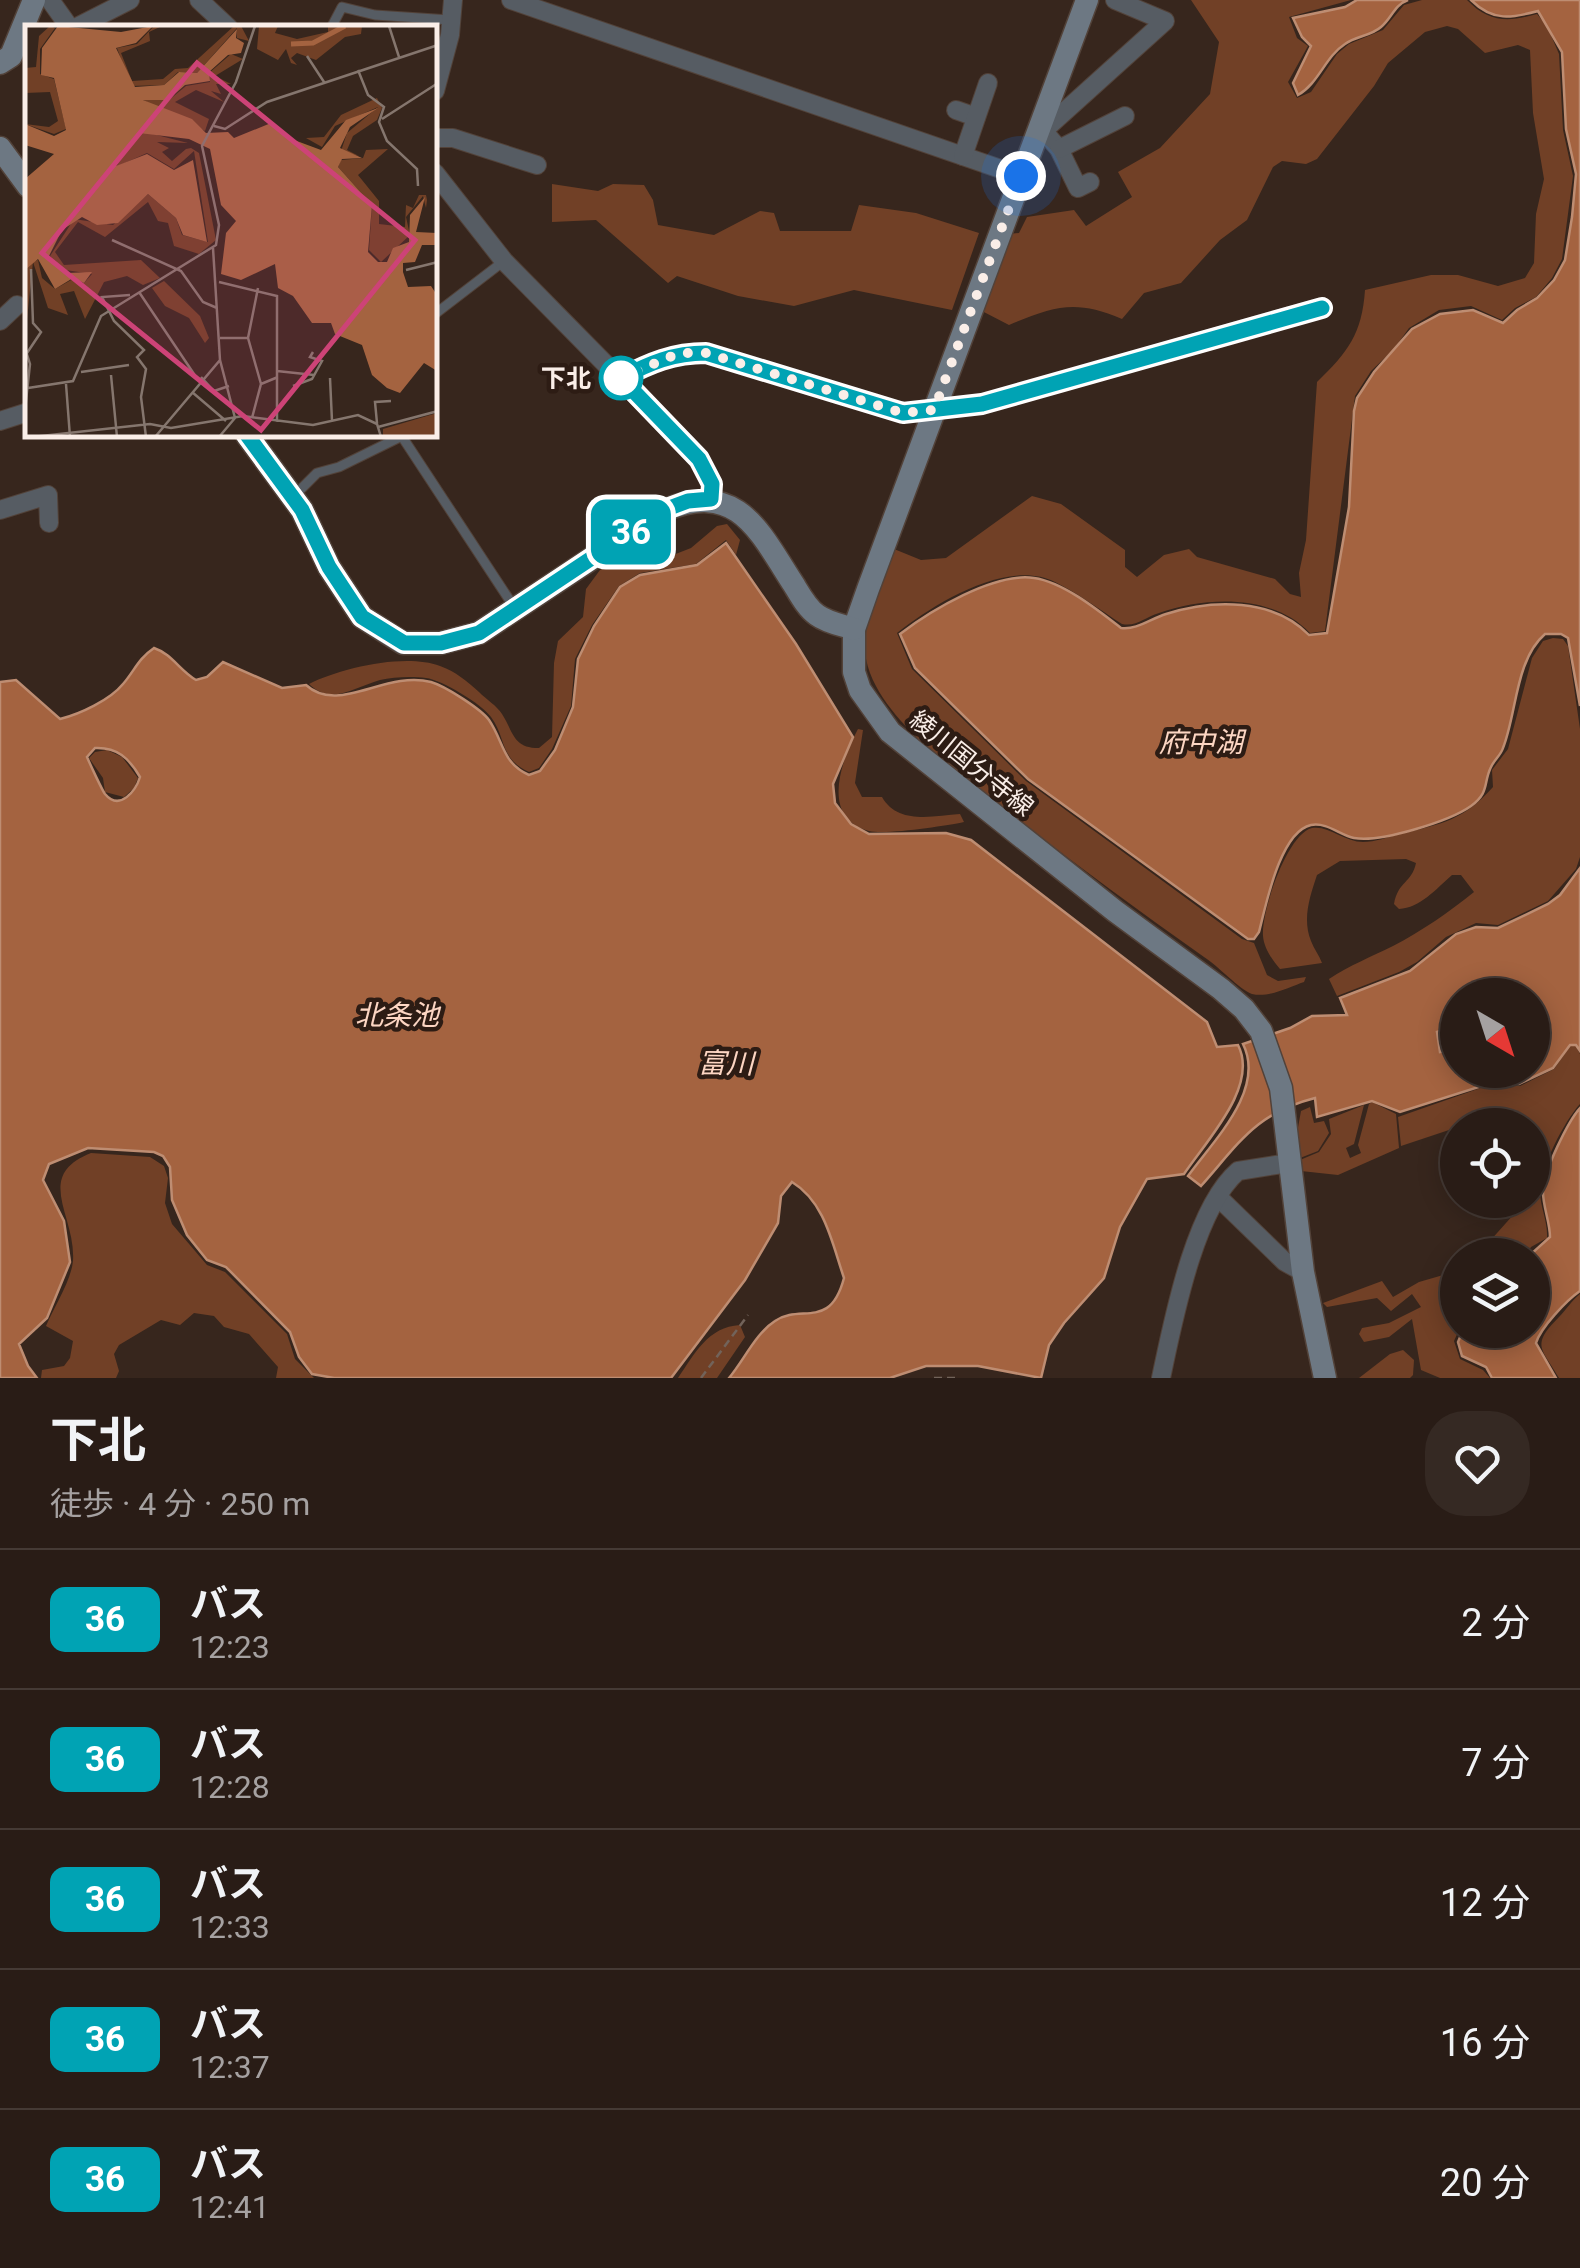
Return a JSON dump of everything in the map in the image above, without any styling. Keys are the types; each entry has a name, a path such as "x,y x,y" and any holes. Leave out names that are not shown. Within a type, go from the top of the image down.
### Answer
{"main road":[{"path":"13,56 34,0"},
{"name":"綾川国分寺線","path":"1087,0 854,629 851,651 860,690 890,732 1115,912 1222,989 1244,1008 1260,1031 1277,1074 1285,1117 1303,1272 1324,1378"},
{"path":"0,148 25,182"},
{"path":"249,438 292,496 329,567 362,617 404,643 441,643 479,633 664,510 688,501 711,499 742,513 762,534 815,614 854,629"}],"street":[{"path":"50,0 76,25"},
{"path":"82,25 130,0"},
{"path":"199,0 225,25"},
{"path":"438,80 453,20 452,0"},
{"path":"511,0 1021,176"},
{"path":"1090,182 1078,188 1059,149 1041,128 1165,21 1115,0"},
{"path":"963,156 988,82"},
{"path":"956,110 976,117"},
{"path":"1059,149 1125,116"},
{"path":"438,138 453,138 537,165"},
{"path":"438,177 504,262 699,459 712,484 711,499"},
{"path":"0,320 17,305"},
{"path":"621,378 679,353 706,353 903,413 934,410 982,404 1322,308"},
{"path":"0,421 25,413"},
{"path":"0,510 48,494 49,524"},
{"path":"1161,1378 1184,1280 1218,1197 1238,1171 1289,1162"},
{"path":"1218,1197 1284,1262 1303,1272"}],"lane":[{"path":"333,25 342,7 376,15 453,20"},
{"path":"438,312 504,262"},
{"path":"292,496 317,473 339,467 396,438"},
{"path":"401,438 516,610"}],"path":[{"path":"701,1378 748,1315"},
{"path":"934,1378 958,1378"}],"shaded area":[{"path":"1191,0 1351,0 1289,17 1297,38 1308,46 1288,82 1297,98 1311,92 1337,54 1349,44 1383,30 1404,5 1422,0 1467,0 1483,13 1500,19 1537,14 1559,54 1563,130 1573,176 1562,259 1536,297 1502,320 1471,306 1439,310 1409,328 1371,371 1355,396 1325,631 1310,633 1278,611 1239,602 1198,603 1122,624 1055,582 1036,576 1015,576 994,580 951,598 897,633 912,669 1026,781 1242,939 1254,943 1267,975 1278,981 1306,977 1304,982 1265,995 1241,988 947,764 893,712 870,673 866,657 870,610 894,549 921,560 946,558 1032,496 1061,504 1125,550 1125,567 1137,577 1164,555 1189,549 1197,557 1275,579 1290,594 1301,597 1299,573 1306,540 1317,382 1352,341 1361,319 1365,290 1431,275 1458,275 1498,286 1525,278 1534,263 1536,214 1544,179 1533,113 1530,50 1518,45 1485,53 1458,29 1447,26 1425,32 1388,63 1317,159 1306,164 1282,161 1273,167 1247,220 1220,240 1181,283 1144,293 1122,319 1091,309 1065,307 1009,325 980,310 1009,234 1019,233 1027,217 1074,210 1086,226 1132,197 1118,172 1160,148 1210,94 1219,42"},
{"path":"552,184 598,191 613,184 644,185 653,200 658,225 714,235 760,211 774,213 780,231 851,231 859,205 916,213 979,233 952,310 854,290 794,306 738,296 677,276 668,283 596,220 552,222"},
{"path":"727,524 740,540 736,555 726,540 696,564 640,573 619,586 575,659 571,706 552,749 539,768 529,772 513,761 486,712 442,683 426,678 397,678 335,694 326,694 309,684 373,664 426,662 461,677 497,708 519,742 539,748 552,737 558,641 583,617 586,589 600,570 622,556 646,551 668,557 691,548 717,526"},
{"path":"1563,639 1568,646 1580,729 1580,857 1576,869 1548,901 1498,925 1476,923 1446,937 1399,972 1337,996 1329,979 1414,934 1474,892 1461,875 1452,875 1421,901 1399,909 1394,904 1396,896 1416,863 1406,859 1340,861 1317,875 1308,908 1308,933 1322,963 1280,969 1265,945 1264,925 1277,875 1303,833 1312,828 1324,829 1368,842 1440,823 1472,807 1493,787 1492,770 1508,749 1532,658 1543,641"},
{"path":"858,729 863,730 855,783 862,797 882,797 897,812 907,815 960,814 964,822 888,832 869,831 854,824 844,814 839,786"},
{"path":"107,750 122,757 138,778 124,797 105,792 103,778 89,758 95,752"},
{"path":"1570,1046 1576,1046 1580,1054 1580,1104 1550,1155 1550,1108 1440,1108 1440,1133 1401,1146 1398,1117 1480,1088 1550,1088 1550,1071"},
{"path":"1372,1102 1396,1114 1399,1148 1338,1175 1301,1171 1300,1160 1319,1152 1331,1134 1329,1119 1364,1105 1354,1144 1346,1148 1350,1158 1361,1153 1358,1145"},
{"path":"1310,1107 1314,1123 1324,1121 1329,1133 1318,1151 1300,1158 1297,1133 1301,1111"},
{"path":"91,1153 150,1157 164,1166 168,1178 165,1203 172,1224 207,1265 225,1272 287,1334 295,1359 314,1378 276,1378 278,1367 249,1334 224,1327 214,1316 194,1313 180,1325 161,1320 119,1345 114,1354 119,1371 116,1378 41,1378 42,1370 64,1366 70,1358 73,1341 46,1326 73,1261 61,1198 64,1173"},
{"path":"1510,1218 1544,1218 1547,1238 1493,1238"},
{"path":"1440,1276 1440,1348 1456,1348 1460,1359 1483,1370 1490,1378 1440,1378 1421,1370 1412,1319 1389,1337 1364,1342 1359,1334 1362,1328 1389,1323 1421,1307 1412,1294 1391,1311 1377,1298 1327,1307 1323,1303 1382,1281 1393,1297 1419,1282"},
{"path":"1580,1294 1580,1378 1559,1378 1544,1353 1542,1348 1550,1348 1550,1327"},
{"path":"740,1325 745,1337 717,1378 678,1378 711,1336"},
{"path":"1403,1350 1414,1360 1410,1378 1359,1378 1390,1354"}],"water":[{"path":"1357,0 1408,0 1377,30 1338,49 1298,95 1293,83 1311,46 1293,18 1345,7"},
{"name":"府中湖","path":"1471,0 1580,0 1580,706 1568,638 1545,634 1522,672 1508,734 1477,801 1432,824 1380,837 1354,838 1317,825 1300,830 1276,871 1259,932 1254,939 1248,939 1028,779 915,668 900,634 963,595 1018,578 1057,585 1121,628 1184,609 1222,604 1278,614 1309,635 1327,633 1349,507 1357,398 1412,329 1440,314 1473,310 1503,323 1537,298 1554,280 1565,260 1576,174 1566,129 1562,52 1538,11 1495,15"},
{"name":"北条池","path":"726,543 796,644 853,737 833,784 835,803 851,824 869,834 946,833 971,840 1207,1022 1217,1047 1238,1045 1243,1061 1242,1078 1228,1112 1184,1174 1147,1179 1120,1227 1104,1278 1049,1345 1041,1378 978,1366 926,1366 890,1378 729,1378 768,1326 785,1316 814,1313 831,1305 844,1278 820,1212 792,1182 781,1196 778,1223 745,1280 671,1378 334,1378 312,1374 299,1357 290,1332 226,1267 207,1260 187,1235 172,1200 170,1167 163,1156 154,1152 88,1148 49,1164 43,1180 64,1221 70,1262 47,1318 19,1344 37,1378 0,1378 0,682 16,680 60,719 110,696 154,648 196,680 207,677 223,662 282,688 306,685 333,696 397,682 431,682 485,715 508,758 529,775 540,771 555,750 573,707 578,659 620,587 640,575 697,565","holes":["95,748 122,755 140,777 122,800 105,794 87,757"]},
{"path":"1580,868 1580,1051 1576,1045 1570,1045 1550,1069 1550,978 1440,978 1440,1088 1475,1088 1400,1112 1372,1101 1317,1117 1315,1098 1295,1104 1250,1131 1201,1186 1188,1176 1242,1097 1248,1079 1243,1044 1312,1016 1347,1015 1340,998 1410,971 1456,934 1476,927 1498,928 1548,904"},
{"path":"1580,1108 1580,1291 1550,1320 1550,1165"},
{"path":"1460,1348 1539,1348 1556,1378 1492,1378 1486,1367 1462,1356"}],"bus line":[{"name":"36","path":"249,438 302,510 329,567 362,617 404,643 441,643 479,633 664,510 688,501 711,499 712,484 699,459 621,378 654,361 679,353 706,353 903,413 916,413 982,404 1322,308"}],"place":[{"name":"下北","path":"621,378"}],"route":[{"path":"621,378 679,353 706,353 903,413 934,410 1021,176"}],"water label":[{"name":"富川","path":"726,1063"}]}
